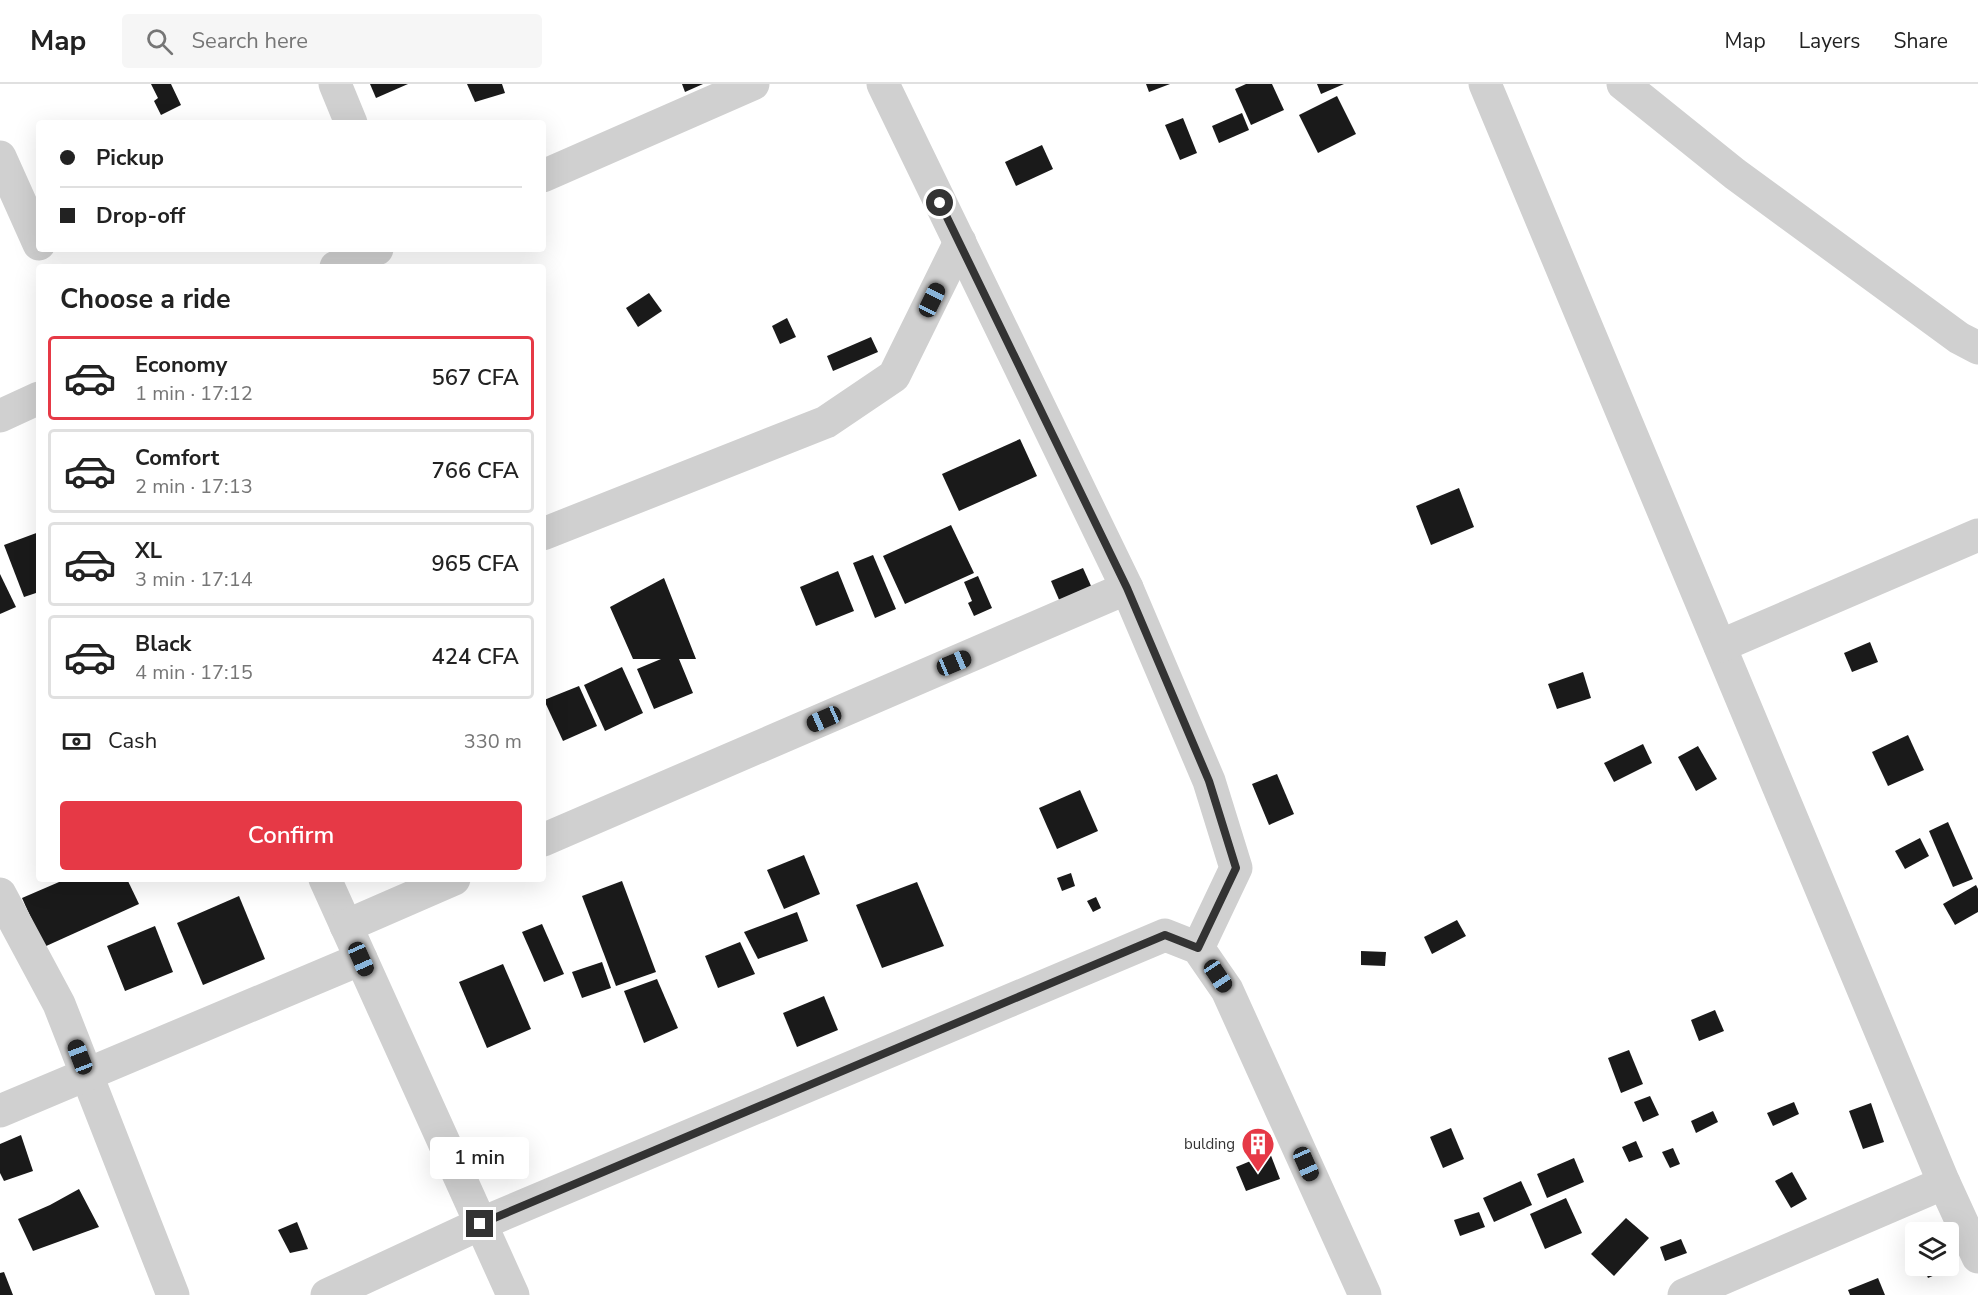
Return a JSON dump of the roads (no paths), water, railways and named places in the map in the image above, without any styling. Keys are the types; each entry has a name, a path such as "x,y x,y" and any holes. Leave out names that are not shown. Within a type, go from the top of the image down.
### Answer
{"street":[{"path":"335,84 350,120"},
{"path":"546,175 753,84"},
{"path":"883,84 1127,588 1209,781 1236,868 1198,948"},
{"path":"1485,84 1944,1183 1978,1257"},
{"path":"1623,84 1735,174 1959,338 1978,348"},
{"path":"0,157 36,237"},
{"path":"546,533 826,422 894,376 960,242"},
{"path":"343,264 370,252"},
{"path":"0,416 36,399"},
{"path":"1720,646 1978,536"},
{"path":"546,839 1127,588"},
{"path":"326,882 513,1295"},
{"path":"346,926 447,882"},
{"path":"0,894 59,1004 173,1295"},
{"path":"327,1295 480,1224 1165,935 1198,948 1227,990 1365,1295"},
{"path":"0,1112 361,959"},
{"path":"1684,1295 1944,1183"}],"place":[{"name":"bulding","path":"1258,1173"}]}
